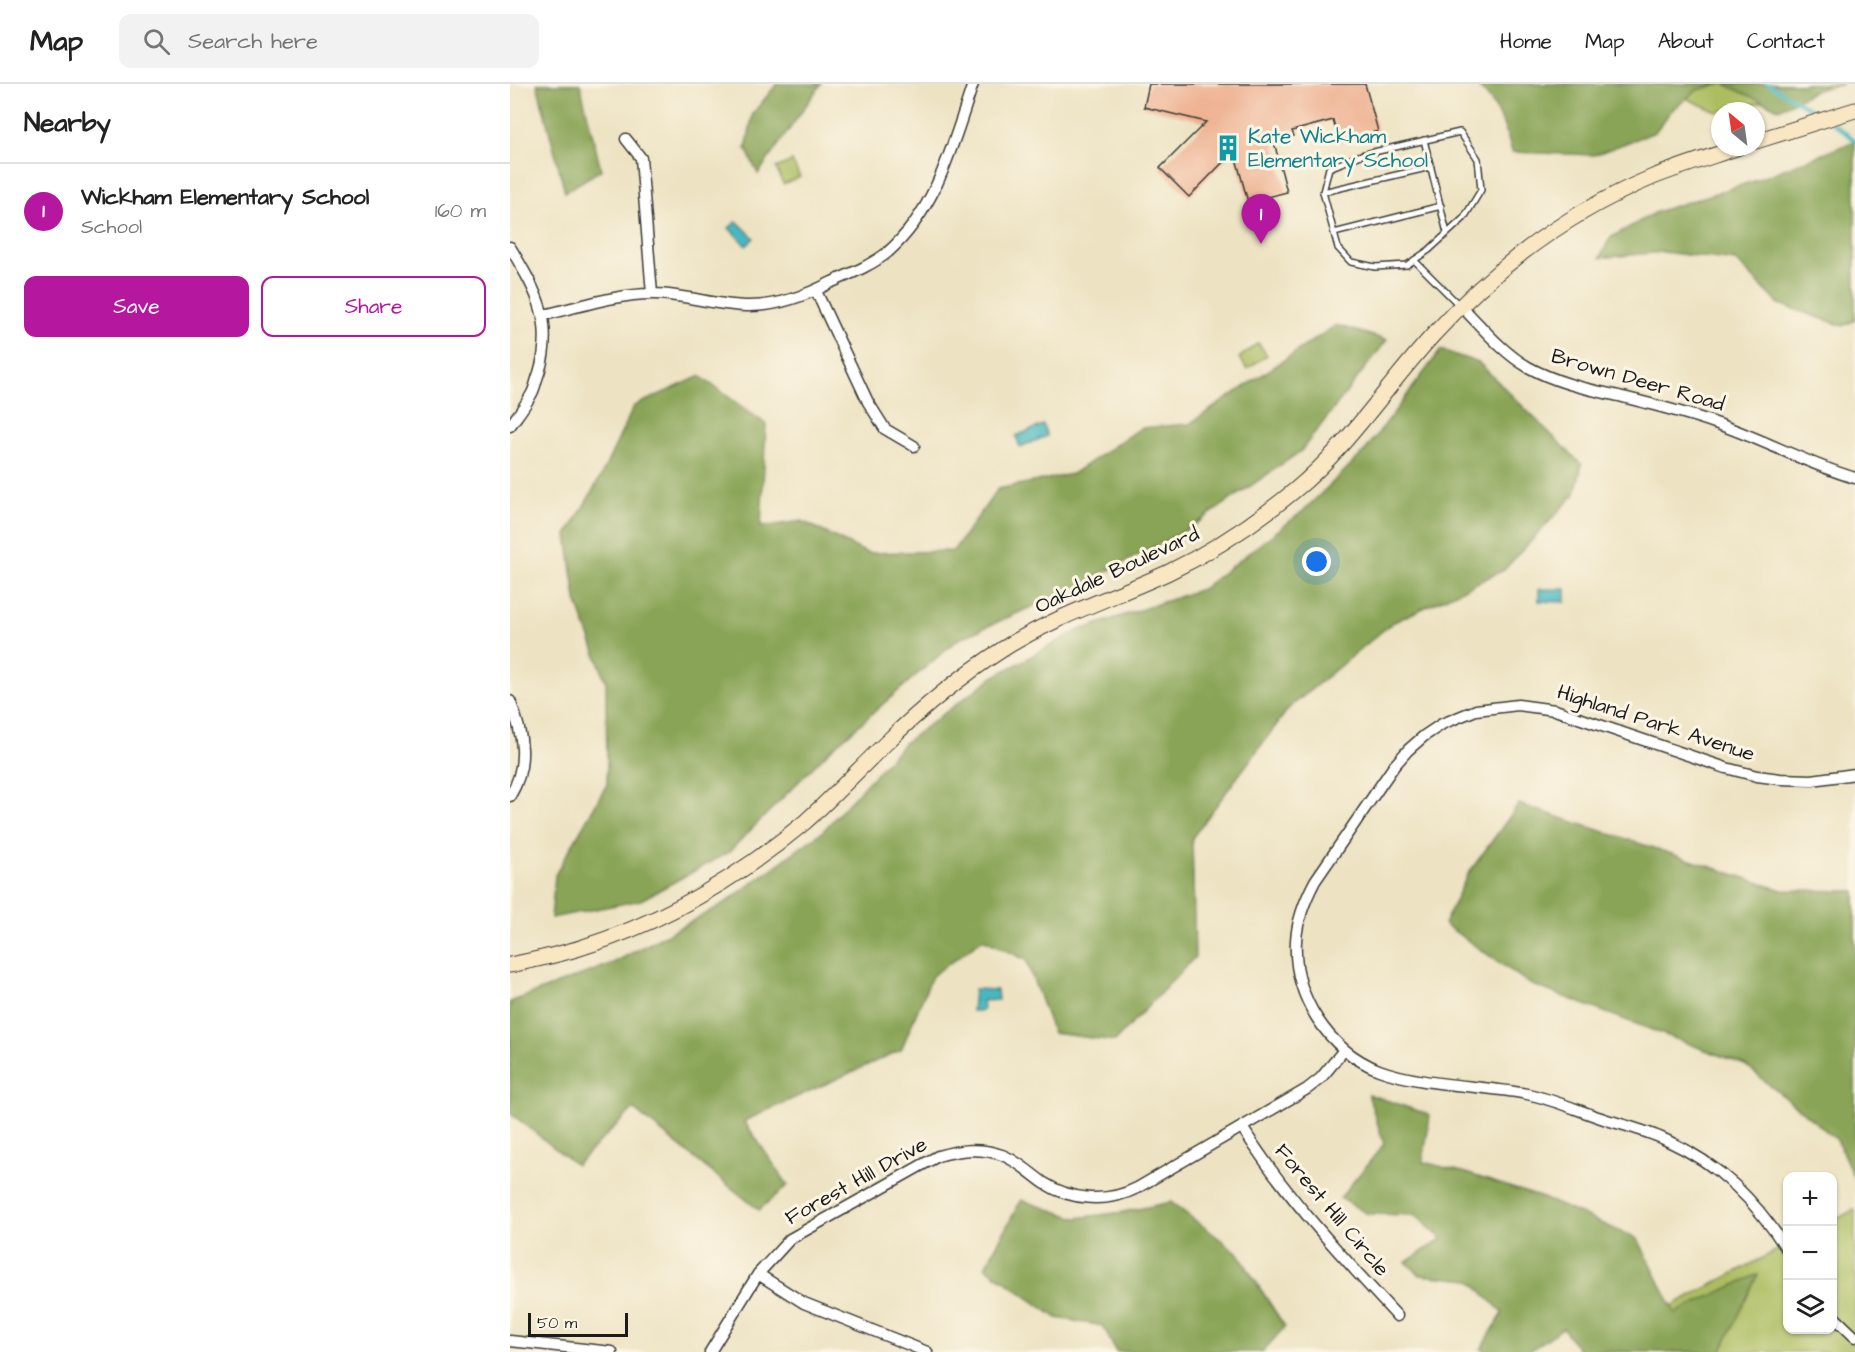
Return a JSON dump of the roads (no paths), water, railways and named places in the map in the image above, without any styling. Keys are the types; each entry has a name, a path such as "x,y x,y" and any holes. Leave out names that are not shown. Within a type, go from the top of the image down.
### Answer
{"main road":[{"path":"1765,138 1855,110"},
{"name":"Oakdale Boulevard","path":"510,965 607,940 668,914 724,882 765,854 808,819 922,710 982,662 1059,618 1186,563 1252,523 1295,491 1333,456 1361,425 1432,336 1461,306 1508,264 1577,216 1614,196 1652,178 1713,156"}],"street":[{"path":"544,315 629,296 675,295 719,304 753,306 789,300 816,291 886,253 913,225 948,161 973,84"},
{"path":"626,139 641,158 652,294"},
{"path":"510,247 531,282 544,315 545,337 542,362 532,393 510,426"},
{"path":"816,291 868,402 885,429 914,446"},
{"name":"Brown Deer Road","path":"1461,306 1506,351 1548,377 1571,385 1685,412 1855,478"},
{"path":"510,701 519,722 523,756 519,775 510,796"},
{"name":"Highland Park Avenue","path":"1783,1243 1771,1225 1733,1182 1693,1153 1663,1138 1527,1094 1400,1076 1379,1070 1344,1050 1318,1020 1307,1001 1300,980 1296,940 1299,918 1306,897 1315,881 1394,766 1424,736 1442,724 1476,710 1497,706 1534,706 1555,710 1756,776 1812,780 1855,774"},
{"name":"Forest Hill Drive","path":"710,1352 758,1274 790,1239 938,1156 972,1150 995,1153 1019,1164 1057,1190 1075,1196 1098,1198 1118,1196 1131,1191 1307,1089 1321,1078 1344,1050"},
{"name":"Forest Hill Circle","path":"1242,1127 1265,1164 1330,1243 1397,1316"},
{"path":"758,1274 804,1303 927,1352"},
{"path":"1837,1319 1855,1337"},
{"path":"510,1341 612,1352"}],"lane":[{"path":"1460,132 1478,159 1481,190 1464,218 1429,250 1407,265 1375,267 1351,262 1338,248 1323,192 1329,168 1360,155 1424,140 1460,132"},
{"path":"1424,140 1447,233"},
{"path":"1323,192 1431,167"},
{"path":"1334,233 1441,206"},
{"path":"1414,260 1461,306"}],"water":[{"path":"737,221 754,238 746,246 729,228"},
{"path":"1043,425 1047,436 1020,447 1016,436"},
{"path":"1539,589 1566,589 1566,602 1539,601"},
{"path":"974,989 997,990 998,1000 982,1001 982,1011 972,1011"}],"waterway":[{"path":"1768,84 1821,115"},
{"path":"1833,123 1855,140"}],"place":[{"name":"Kate Wickham Elementary School","path":"1228,148"},
{"name":"Wickham Elementary School","path":"1261,244"}]}
